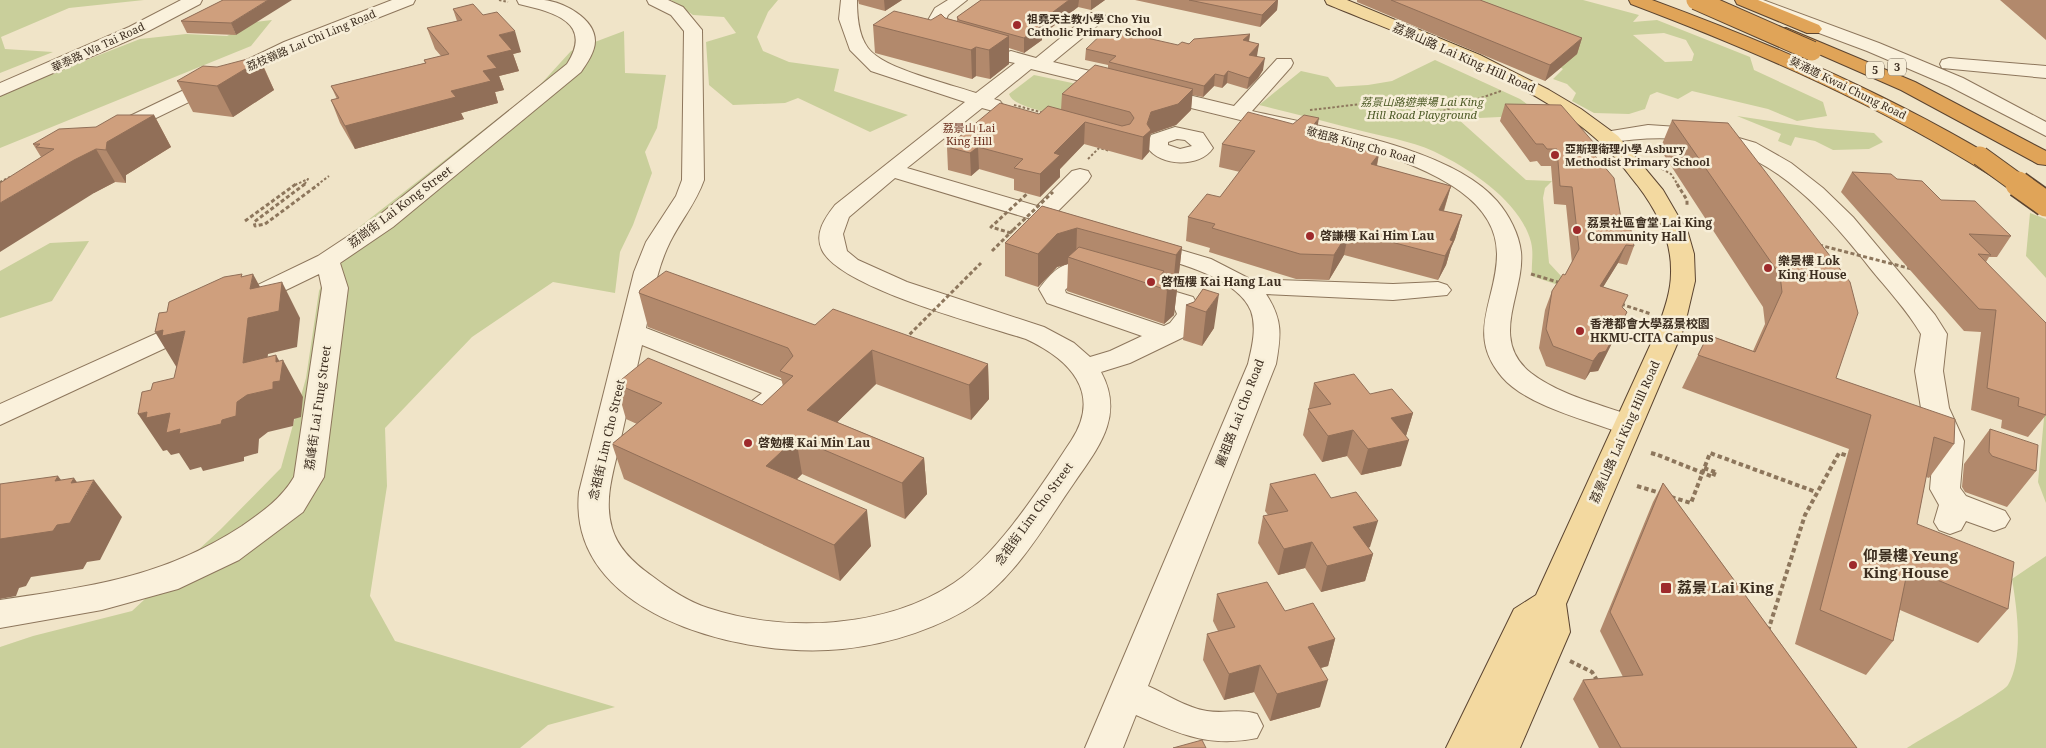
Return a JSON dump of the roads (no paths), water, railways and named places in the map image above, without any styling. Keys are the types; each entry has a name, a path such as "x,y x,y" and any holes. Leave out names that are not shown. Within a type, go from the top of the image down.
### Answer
{"highway":[{"name":"葵涌道 Kwai Chung Road","path":"1637,0 1736,37 1862,93 1924,125 2046,203"},
{"name":"葵涌道 Kwai Chung Road","path":"1696,0 1855,61 1965,114 2046,159"},
{"name":"3","path":"1696,0 1812,51 1924,105 2012,153 2046,176"},
{"name":"3","path":"1745,0 1902,70 2046,145"},
{"path":"1812,51 1973,151 2046,203"}],"main road":[{"name":"荔景山路 Lai King Hill Road","path":"1333,0 1511,78 1576,115 1606,137 1641,176 1666,209 1678,237 1683,265 1678,306 1671,328 1549,604"},
{"path":"1464,748 1526,619 1549,604 1553,632 1501,748"}],"street":[{"name":"華泰路 Wa Tai Road","path":"0,90 135,31 194,0"},
{"name":"荔枝嶺路 Lai Chi Ling Road","path":"103,143 290,46 407,0"},
{"name":"念祖街 Lim Cho Street","path":"655,0 677,11 694,30 694,171 687,196 664,230 652,255 632,332 637,366 592,506 597,536 605,551 636,585 669,607 687,615 732,629 757,633 809,636 861,632 907,621 952,602 988,575 1013,545 1092,431 1097,420 1098,398 1094,383 1085,368 1066,350 1047,338 870,277 854,269 838,257 831,242 830,234 835,220 848,204 979,101 1097,17"},
{"path":"849,0 848,19 859,50 878,68 979,101 1009,106"},
{"name":"敬祖路 King Cho Road","path":"959,0 938,15 936,22 953,40 1033,64 1096,75 1182,96 1238,114 1399,154 1429,165 1452,177 1481,197 1503,228 1509,253 1495,325 1498,349 1512,371 1535,388 1628,425"},
{"path":"1745,0 1956,82 2046,130"},
{"path":"1787,0 1906,44 2046,111"},
{"name":"荔崗街 Lai Kong Street","path":"0,415 327,261 384,222 560,81 579,62 587,44 583,28 566,14 521,2"},
{"path":"135,31 160,30 181,26"},
{"path":"1238,114 1284,63"},
{"path":"1949,64 2046,72"},
{"path":"1606,137 1662,131 1726,140 1755,150 1778,162 1824,199 1934,334 1929,371 1935,408 1949,441 1945,489 1952,513 1994,519"},
{"path":"892,170 1047,206 1095,231"},
{"path":"1047,206 1080,176"},
{"name":"麗祖路 Lai Cho Road","path":"1104,748 1262,364 1267,329 1262,306 1246,286 1218,270 1122,239"},
{"name":"荔峰街 Lai Fung Street","path":"0,614 107,597 161,582 206,565 247,539 296,500 309,477 335,288 327,261"},
{"path":"1246,286 1393,292 1438,290"},
{"path":"632,332 782,390 757,413 730,402"},
{"path":"1085,368 1120,357 1164,335"},
{"path":"1126,694 1202,727 1224,729 1244,726"}],"place":[{"name":"祖堯天主教小學 Cho Yiu Catholic Primary School","path":"1017,25"},
{"name":"亞斯理衛理小學 Asbury Methodist Primary School","path":"1555,155"},
{"name":"荔景社區會堂 Lai King Community Hall","path":"1577,230"},
{"name":"啓謙樓 Kai Him Lau","path":"1310,236"},
{"name":"樂景樓 Lok King House","path":"1768,268"},
{"name":"啓恆樓 Kai Hang Lau","path":"1151,282"},
{"name":"香港都會大學荔景校園 HKMU-CITA Campus","path":"1580,331"},
{"name":"啓勉樓 Kai Min Lau","path":"748,443"},
{"name":"仰景樓 Yeung King House","path":"1853,565"},
{"name":"荔景 Lai King","path":"1666,588"}],"district":[{"name":"荔景山 Lai King Hill","path":"969,134"}],"park label":[{"name":"荔景山路遊樂場 Lai King Hill Road Playground","path":"1422,108"}]}
